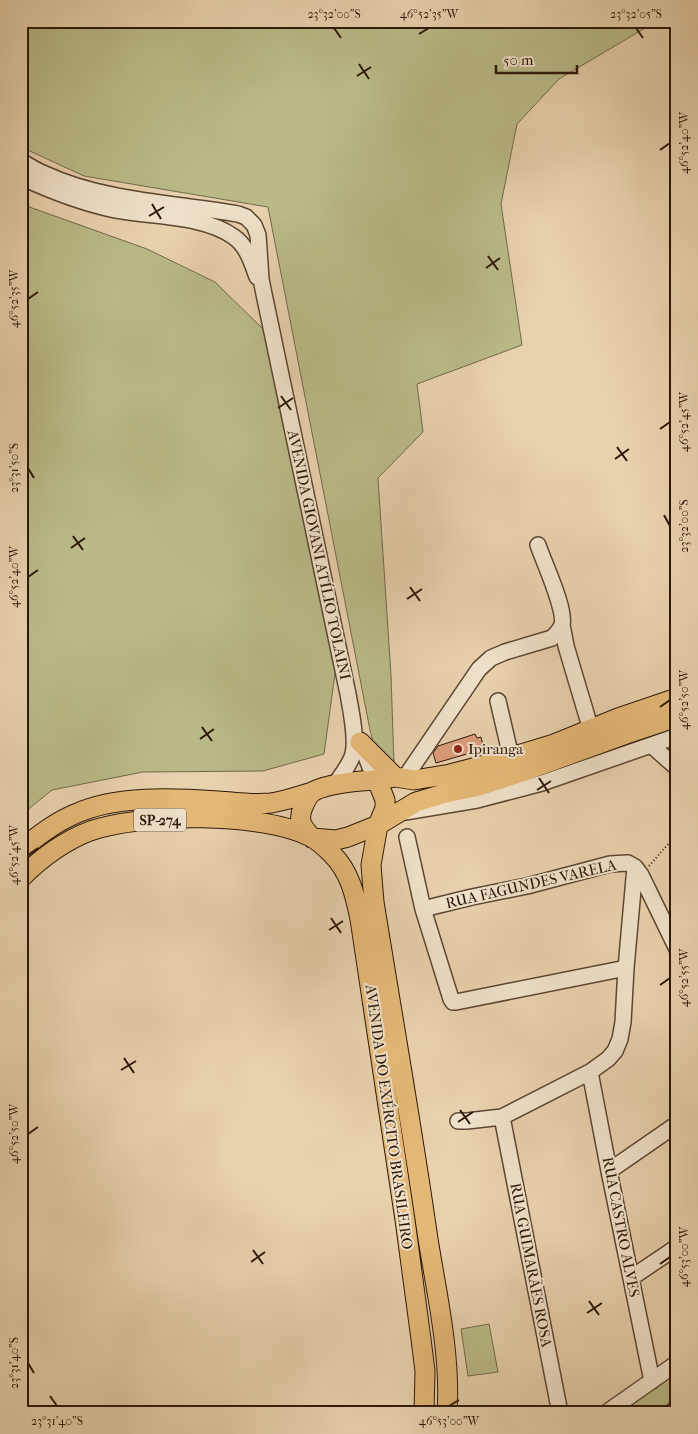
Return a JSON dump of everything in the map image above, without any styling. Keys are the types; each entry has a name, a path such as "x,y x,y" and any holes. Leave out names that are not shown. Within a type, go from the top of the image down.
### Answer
{"main road":[{"path":"677,698 554,744 450,774 414,780 388,780 335,785 312,792 305,801 300,816 302,825 312,838 336,840 348,838 397,815 416,802 446,792 479,786 677,718"},
{"path":"356,735 388,780"},
{"name":"AVENIDA DO EXÉRCITO BRASILEIRO","path":"388,780 385,808 378,825 371,865 374,902 422,1194 446,1360 447,1413"},
{"name":"SP-274","path":"21,850 56,824 75,814 118,802 140,799 258,804 274,803 312,792"},
{"name":"SP-274","path":"21,878 39,860 65,843 89,832 117,823 137,820 208,818 263,822 287,828 312,838"},
{"name":"AVENIDA DO EXÉRCITO BRASILEIRO","path":"312,838 332,854 344,869 353,889 360,919 404,1210 425,1371 424,1413"}],"street":[{"name":"AVENIDA GIOVANI ATÍLIO TOLAINI","path":"21,161 45,174 75,186 106,194 238,214 254,225 258,235 261,279 356,735 353,753 348,765 335,785"},
{"name":"AVENIDA GIOVANI ATÍLIO TOLAINI","path":"21,177 46,188 116,210 201,223 218,228 241,243 248,254 264,294"},
{"path":"538,545 560,605 566,646 591,730"},
{"path":"388,780 479,669 491,658 552,638 562,625"},
{"path":"498,702 511,757"},
{"path":"397,815 411,810 436,808 477,800 542,783 677,736"},
{"path":"651,745 677,768"},
{"path":"407,837 423,909 453,1002 626,968"},
{"name":"RUA FAGUNDES VARELA","path":"423,909 527,886 610,864 628,863 638,871 677,950"},
{"path":"458,1121 502,1117 590,1072 608,1059 615,1051 620,1039 623,1022 626,968 638,871"},
{"name":"RUA CASTRO ALVES","path":"590,1072 652,1381"},
{"name":"RUA GUIMARÃES ROSA","path":"502,1117 560,1413"},
{"path":"609,1171 677,1124"},
{"path":"631,1278 677,1246"},
{"path":"606,1413 677,1363"},
{"path":"670,1413 677,1408"}],"path":[{"path":"638,871 677,834"}],"green space":[{"path":"21,21 657,21 559,79 517,124 501,204 522,345 417,384 423,432 378,478 391,675 394,765 374,746 370,730 268,207 84,176 21,147"},
{"path":"21,204 147,249 215,282 263,329 304,511 336,666 324,754 263,771 143,772 52,790 21,815"},
{"path":"489,1324 498,1372 468,1376 461,1329"},
{"path":"677,1372 677,1405 666,1413 613,1413"}],"building":[{"name":"Ipiranga","path":"475,734 477,738 481,737 484,749 436,763 433,753 438,746"}],"place":[{"name":"Ipiranga","path":"458,749"}]}
